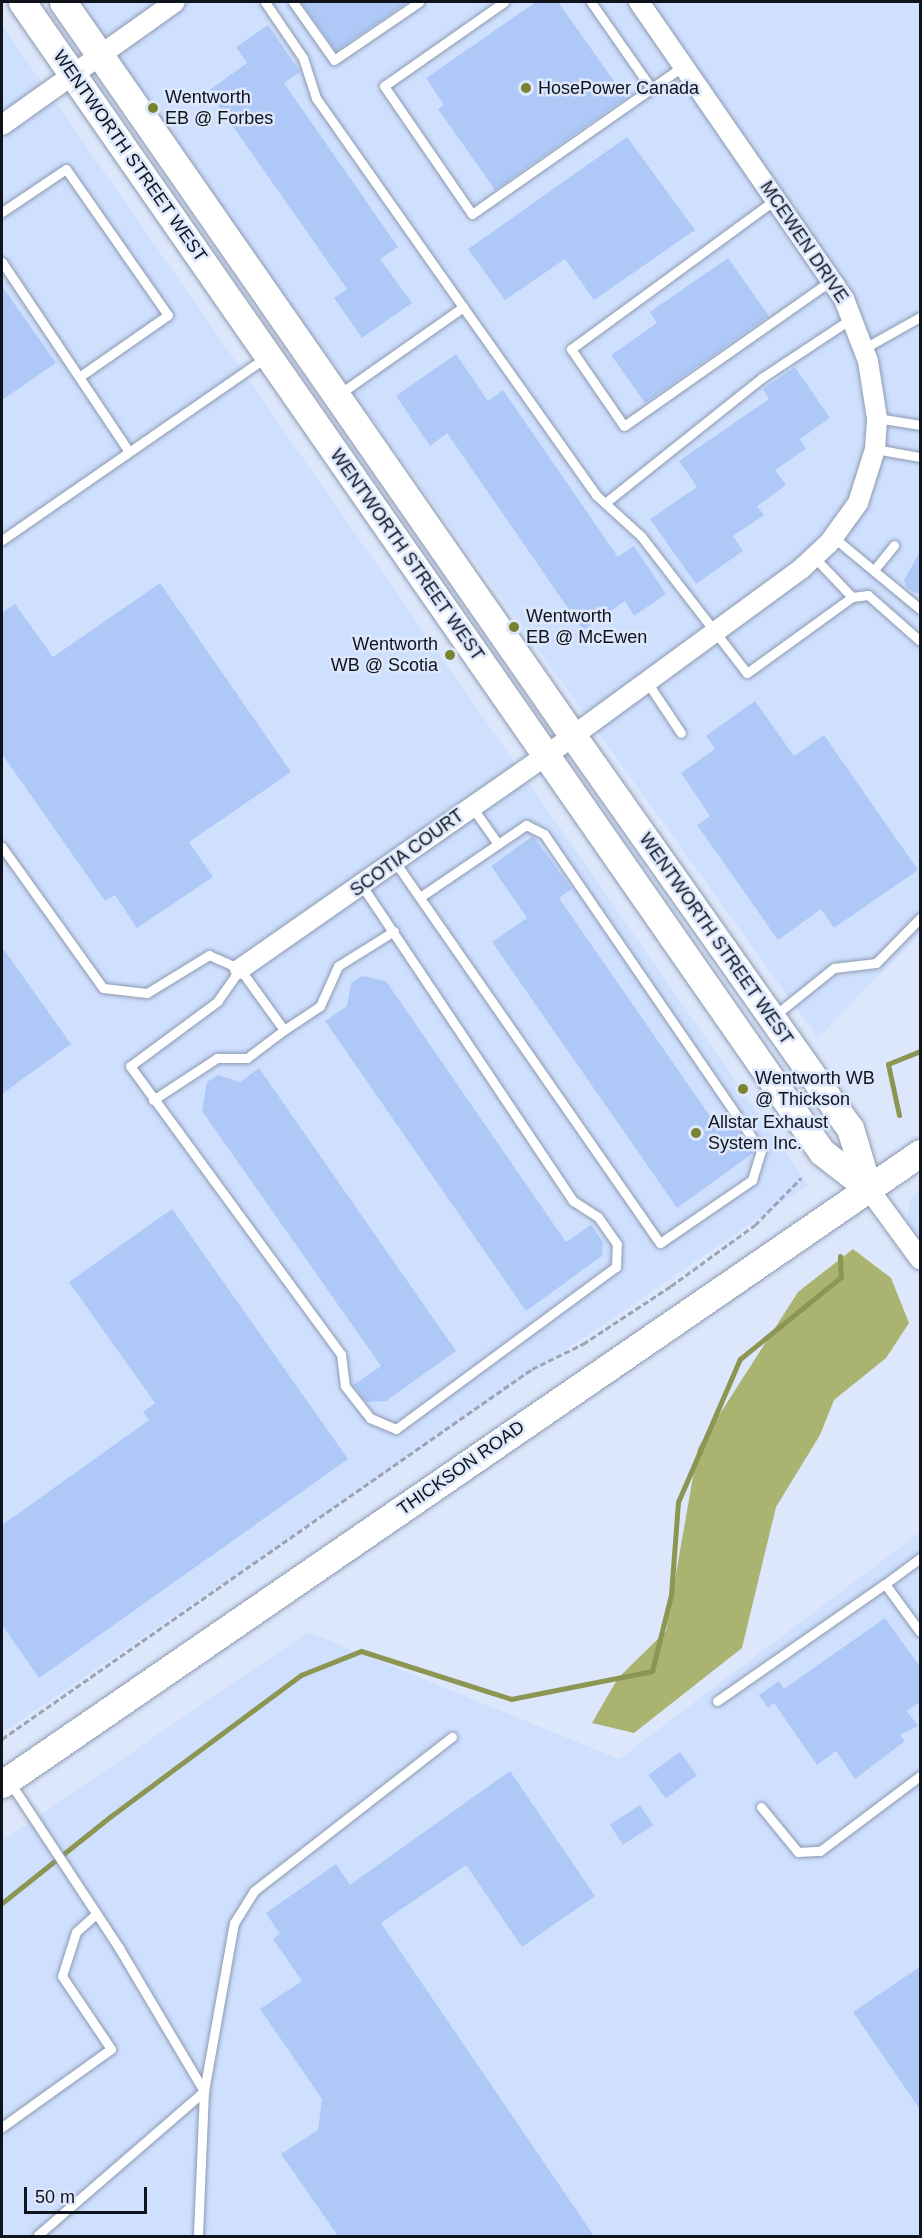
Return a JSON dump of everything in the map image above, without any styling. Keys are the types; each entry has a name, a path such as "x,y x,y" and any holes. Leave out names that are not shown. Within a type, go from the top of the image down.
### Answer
{"main road":[{"name":"WENTWORTH STREET WEST","path":"22,2 822,1152 868,1188"},
{"name":"WENTWORTH STREET WEST","path":"63,2 573,736 850,1128 868,1188"},
{"name":"THICKSON ROAD","path":"4,1777 921,1153"}],"street":[{"path":"2,125 175,2"},
{"name":"MCEWEN DRIVE","path":"573,736 814,557 833,537 858,503 875,449 877,418 863,349 852,318 832,280 639,2"},
{"name":"SCOTIA COURT","path":"240,969 362,886 573,736"},
{"path":"868,1188 921,1259"}],"lane":[{"path":"265,2 303,58 316,98 463,308 605,504 641,536 717,630 747,673 852,597 868,595 921,640"},
{"path":"293,2 334,60 419,2"},
{"path":"504,2 384,86 472,214 683,66"},
{"path":"591,2 651,88"},
{"path":"2,212 66,169 168,315 80,377"},
{"path":"776,199 571,349 624,426 832,280"},
{"path":"2,262 129,450"},
{"path":"337,395 463,308"},
{"path":"863,349 921,317"},
{"path":"605,504 764,377 852,318"},
{"path":"2,540 268,355"},
{"path":"877,418 921,425"},
{"path":"875,449 921,457"},
{"path":"833,537 921,609"},
{"path":"874,570 894,545"},
{"path":"814,557 852,597"},
{"path":"647,682 681,733"},
{"path":"472,807 498,844"},
{"path":"395,862 660,1243 752,1180 761,1151 544,834 526,825 420,897"},
{"path":"2,847 103,988 147,993 208,955 240,969 284,1030"},
{"path":"240,969 218,1001 130,1066 340,1354 345,1386 370,1418 396,1429 616,1267 617,1244 598,1217 573,1201 362,886"},
{"path":"772,1018 834,968 876,963 921,918"},
{"path":"153,1100 217,1058 247,1058 320,1006 338,966 394,931"},
{"path":"717,1701 921,1558"},
{"path":"885,1584 921,1632"},
{"path":"198,2236 204,2091 234,1923 254,1891 452,1737"},
{"path":"761,1807 798,1852 820,1851 921,1776"},
{"path":"4,1777 96,1914 204,2091"},
{"path":"2,2127 111,2049 62,1976 76,1932 96,1914"},
{"path":"38,2235 204,2091"}],"path":[{"path":"2,1739 532,1369 583,1344 671,1286 755,1225 801,1178"}],"shaded area":[{"path":"72,2 920,2 920,933 818,1038"},
{"path":"2,25 808,1185 2,1733"},
{"path":"920,1191 920,1238 907,1219 911,1197"},
{"path":"920,1532 920,2236 2,2236 2,1841 308,1632 619,1759"}],"green space":[{"path":"853,1249 891,1278 909,1323 886,1358 834,1400 820,1435 776,1507 742,1648 634,1733 592,1723 618,1678 666,1631 698,1448 798,1292"}],"building":[{"path":"301,2 408,2 336,51"},
{"name":"HosePower Canada","path":"536,2 558,2 626,98 495,190 438,109 444,105 426,78"},
{"path":"268,25 300,72 284,83 398,247 380,259 412,303 362,338 334,298 347,289 208,91 247,63 236,47"},
{"path":"627,137 695,230 594,300 565,259 505,300 468,249"},
{"path":"728,258 769,316 645,403 611,355 657,323 650,312"},
{"path":"2,286 56,363 2,400"},
{"path":"456,354 488,401 503,390 618,557 634,546 666,594 634,616 625,601 583,630 447,433 430,446 396,396"},
{"path":"795,367 830,418 800,439 806,449 775,470 786,485 757,506 764,515 733,536 743,551 696,584 650,519 697,487 679,461 769,399 763,389"},
{"path":"921,550 921,595 907,588 904,580"},
{"path":"160,583 291,772 189,842 213,877 137,928 115,895 105,901 2,754 2,613 15,604 53,657"},
{"path":"755,701 794,756 824,735 918,870 834,928 821,909 778,940 697,825 710,816 681,773 715,749 706,736"},
{"path":"533,836 572,889 559,898 714,1122 726,1114 753,1153 677,1208 492,942 527,918 491,866"},
{"path":"2,947 71,1044 2,1094"},
{"path":"362,976 386,981 566,1242 591,1225 603,1242 602,1256 526,1311 325,1021 347,1006 351,983"},
{"path":"259,1068 456,1351 386,1401 366,1402 353,1385 381,1366 202,1111 207,1082 218,1075 240,1082"},
{"path":"172,1209 348,1459 39,1678 2,1625 2,1525 149,1420 143,1412 155,1403 69,1282"},
{"path":"885,1618 921,1668 921,1701 907,1711 918,1726 900,1735 905,1741 855,1779 836,1751 817,1765 774,1703 768,1708 759,1695 779,1681 784,1689"},
{"path":"680,1752 697,1775 665,1798 648,1775"},
{"path":"510,1771 595,1896 522,1947 466,1865 381,1923 594,2236 338,2236 281,2154 318,2130 322,2099 260,2009 302,1981 273,1939 280,1934 266,1913 336,1864 350,1885"},
{"path":"640,1805 653,1825 623,1845 610,1825"},
{"path":"921,1966 921,2111 853,2012"}],"waterway":[{"path":"899,1115 888,1064 920,1051"},
{"path":"2,1903 111,1816 301,1675 361,1651 511,1699 652,1671 671,1595 678,1502 740,1359 841,1277 840,1256"}],"place":[{"name":"HosePower Canada","path":"526,88"},
{"name":"Wentworth EB @ Forbes","path":"153,108"},
{"name":"Wentworth EB @ McEwen","path":"514,627"},
{"name":"Wentworth WB @ Scotia","path":"450,655"},
{"name":"Wentworth WB @ Thickson","path":"743,1089"},
{"name":"Allstar Exhaust System Inc.","path":"696,1133"}]}
